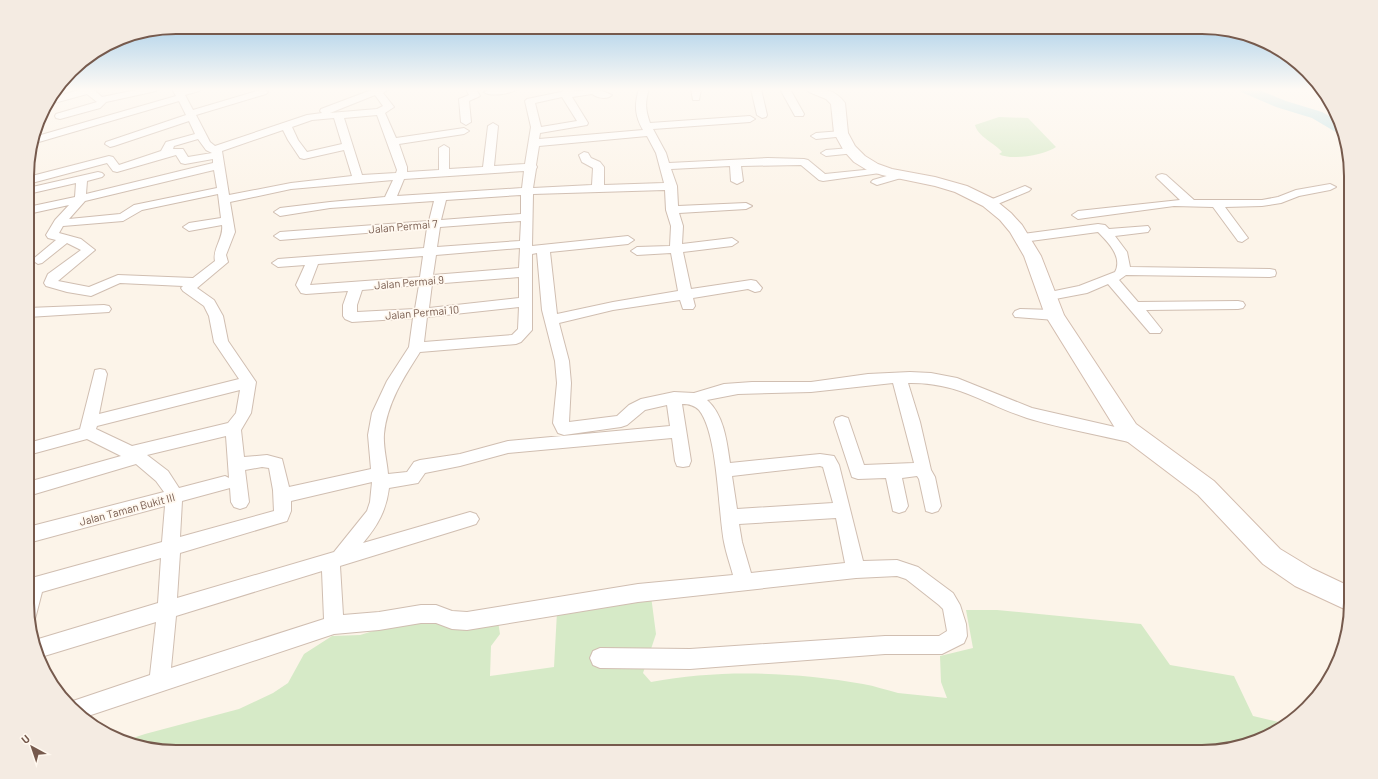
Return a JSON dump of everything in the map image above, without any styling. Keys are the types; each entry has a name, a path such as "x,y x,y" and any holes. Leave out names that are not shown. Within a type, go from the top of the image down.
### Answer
{"street":[{"path":"39,139 81,125"},
{"path":"110,144 162,125"},
{"path":"34,487 134,455 233,428 238,425 243,415 249,382 221,342 216,316 209,303 189,289 222,262 220,255 228,237 218,157 210,148 197,125"},
{"path":"341,125 346,146 358,179"},
{"path":"385,125 402,165 399,177 392,190 391,198 393,200"},
{"path":"391,142 465,125"},
{"path":"416,347 487,343 516,339 525,330 524,302 527,191 532,167 535,132 534,125"},
{"path":"535,132 570,125"},
{"path":"646,125 656,141 670,186 672,210 677,226 676,249 687,301"},
{"path":"534,144 685,125"},
{"path":"841,125 842,134 852,151 885,176"},
{"path":"34,210 80,200 218,157 287,126 293,140 304,156 346,146"},
{"path":"488,170 493,126"},
{"path":"816,136 842,134"},
{"path":"165,153 169,145 202,135"},
{"path":"444,148 444,174"},
{"path":"34,179 109,159 117,169 165,153 179,151 185,161 218,157"},
{"path":"826,153 852,151"},
{"path":"584,155 586,160 596,164 599,167 598,188"},
{"path":"34,168 77,157"},
{"path":"665,166 805,162 823,178 885,176 949,185 989,204 1011,224 1029,246 1052,306 1114,410 1137,438 1207,489 1234,514 1243,528 1273,558 1300,575 1344,597"},
{"path":"735,163 737,181"},
{"path":"59,223 83,222 123,216 138,207 276,188 358,179 532,167"},
{"path":"34,190 98,175"},
{"path":"1162,177 1191,203"},
{"path":"82,178 80,200 59,223 52,236 77,242 89,249 51,279 51,282 67,288 93,292 118,279 196,282"},
{"path":"330,205 337,181"},
{"path":"280,212 330,205 527,191 670,186"},
{"path":"1123,271 1122,255 1098,230 1078,214 1166,204 1262,203 1281,200 1296,193 1330,187"},
{"path":"989,204 1025,189"},
{"path":"334,625 335,559 356,540 375,514 380,502 380,478 376,436 380,413 394,381 416,347 434,224 441,197"},
{"path":"1216,204 1242,238"},
{"path":"672,210 746,206"},
{"name":"Jalan Permai 7","path":"280,236 527,217"},
{"path":"189,227 227,221"},
{"path":"1023,238 1098,230 1144,229"},
{"path":"38,260 65,239"},
{"path":"313,260 306,278 278,263 313,260 431,251 526,247 543,249 628,240"},
{"path":"637,251 676,249 732,242"},
{"path":"543,249 549,310 562,361 564,383 561,424 564,429 621,421 637,407 674,398 695,399 718,390 732,388 810,387 847,382 899,378 933,378 978,390 1031,413 1137,438"},
{"path":"1020,314 1052,306 1082,290 1111,279 1123,271 1270,273"},
{"name":"Jalan Permai 9","path":"306,278 303,286 306,290 526,272"},
{"path":"1111,279 1136,306 1155,330"},
{"path":"552,320 613,306 687,301 751,284 755,288"},
{"name":"Jalan Permai 10","path":"356,287 350,305 350,316 352,317 421,313 524,302"},
{"path":"1136,306 1238,305"},
{"path":"34,313 104,309"},
{"path":"100,374 89,428 93,434 134,455 164,478 173,490 174,496 167,611 159,682"},
{"path":"899,378 924,466 922,470"},
{"path":"34,447 89,428 249,382"},
{"path":"674,398 683,461"},
{"path":"695,399 704,406 712,419 719,440 733,542 745,582"},
{"path":"842,422 857,471 864,473 922,470"},
{"path":"233,428 240,502"},
{"path":"282,496 380,478 412,478 420,467 460,460 508,447 678,430"},
{"path":"723,470 824,460 831,465 843,510 856,570"},
{"path":"34,586 278,518 283,512 282,496 276,464 272,461 266,461 236,465"},
{"path":"922,470 927,477 932,506"},
{"path":"893,472 898,506"},
{"name":"Jalan Taman Bukit III","path":"34,533 225,483"},
{"path":"729,517 843,510"},
{"path":"41,647 167,611 470,519"},
{"path":"80,708 334,625 379,621 421,614 436,614 452,620 468,621 638,593 856,570 897,568 912,573 951,605 956,624 957,636 942,645 926,646 885,645 690,659 600,658"}],"green space":[{"path":"975,125 1035,125 1056,147 1036,155 1019,157 1004,156 999,154 1002,152 977,129"},
{"path":"651,596 656,634 643,673 651,682 704,675 784,675 837,680 867,685 898,693 947,698 941,682 940,656 973,648 966,610 997,610 1141,624 1170,665 1234,676 1253,716 1279,722 1248,737 1211,745 167,745 133,738 239,709 273,693 288,683 304,654 332,636 360,635 403,622 437,623 498,621 500,634 491,646 490,676 554,667 557,612"}]}
